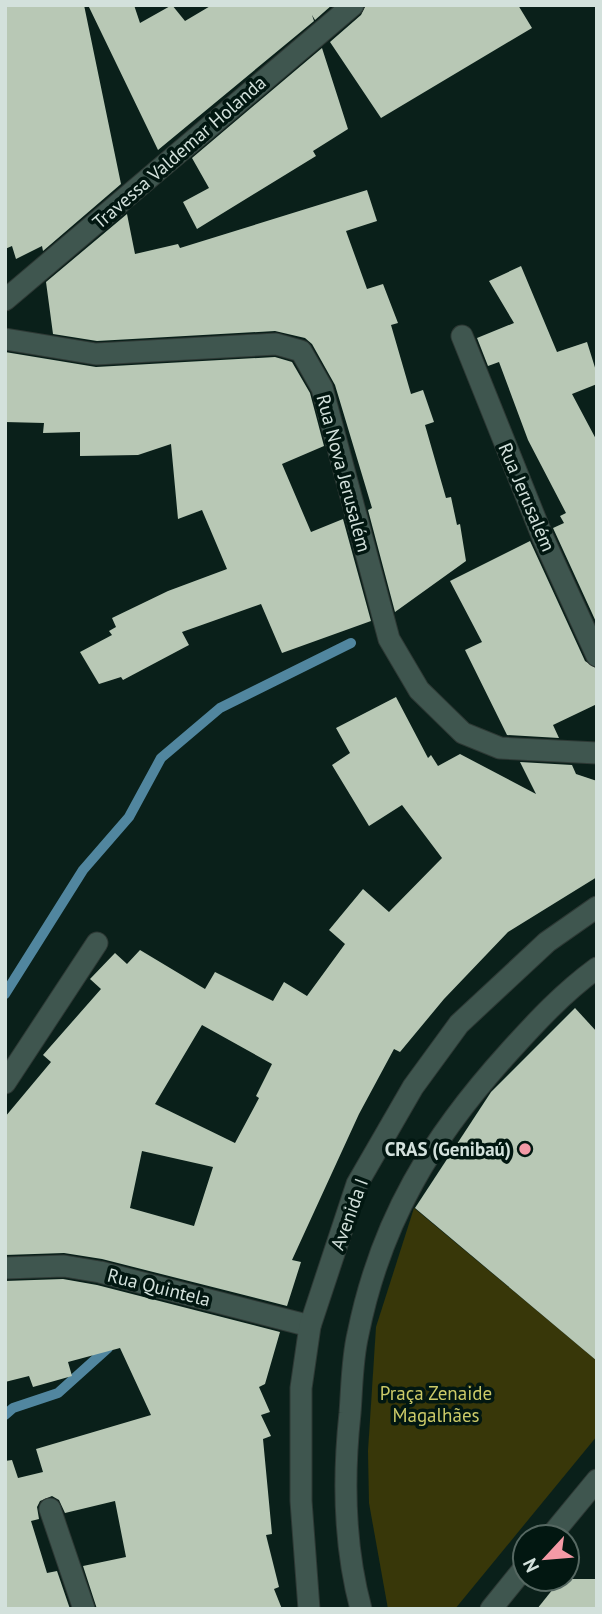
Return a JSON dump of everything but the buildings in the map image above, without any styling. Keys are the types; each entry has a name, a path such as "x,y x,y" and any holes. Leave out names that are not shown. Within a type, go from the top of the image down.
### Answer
{"street":[{"name":"Travessa Valdemar Holanda","path":"5,300 353,5"},
{"name":"Rua Jerusalém","path":"462,335 543,538 597,656"},
{"name":"Rua Nova Jerusalém","path":"5,339 96,354 276,344 301,351 322,388 389,639 419,690 463,733 500,748 597,753"},
{"name":"Avenida I","path":"309,1609 301,1501 301,1388 310,1326 357,1184 413,1087 459,1024 547,942 597,907"},
{"path":"5,1083 13,1052 97,943"},
{"path":"361,1609 347,1522 346,1450 357,1335 386,1236 419,1167 470,1095 561,995 597,968"},
{"name":"Rua Quintela","path":"5,1268 64,1266 100,1272 310,1326"},
{"path":"562,1523 597,1480"},
{"path":"50,1509 84,1609"},
{"path":"491,1609 511,1584"}],"green space":[{"name":"Praça Zenaide Magalhães","path":"414,1208 597,1361 597,1436 526,1523 511,1523 511,1541 455,1609 388,1609 369,1503 368,1451 376,1327"}],"waterway":[{"path":"5,994 83,870 129,817 161,758 220,708 351,643"},
{"path":"5,1415 13,1408 58,1393 108,1348"}],"place":[{"name":"CRAS (Genibaú)","path":"525,1149"}]}
